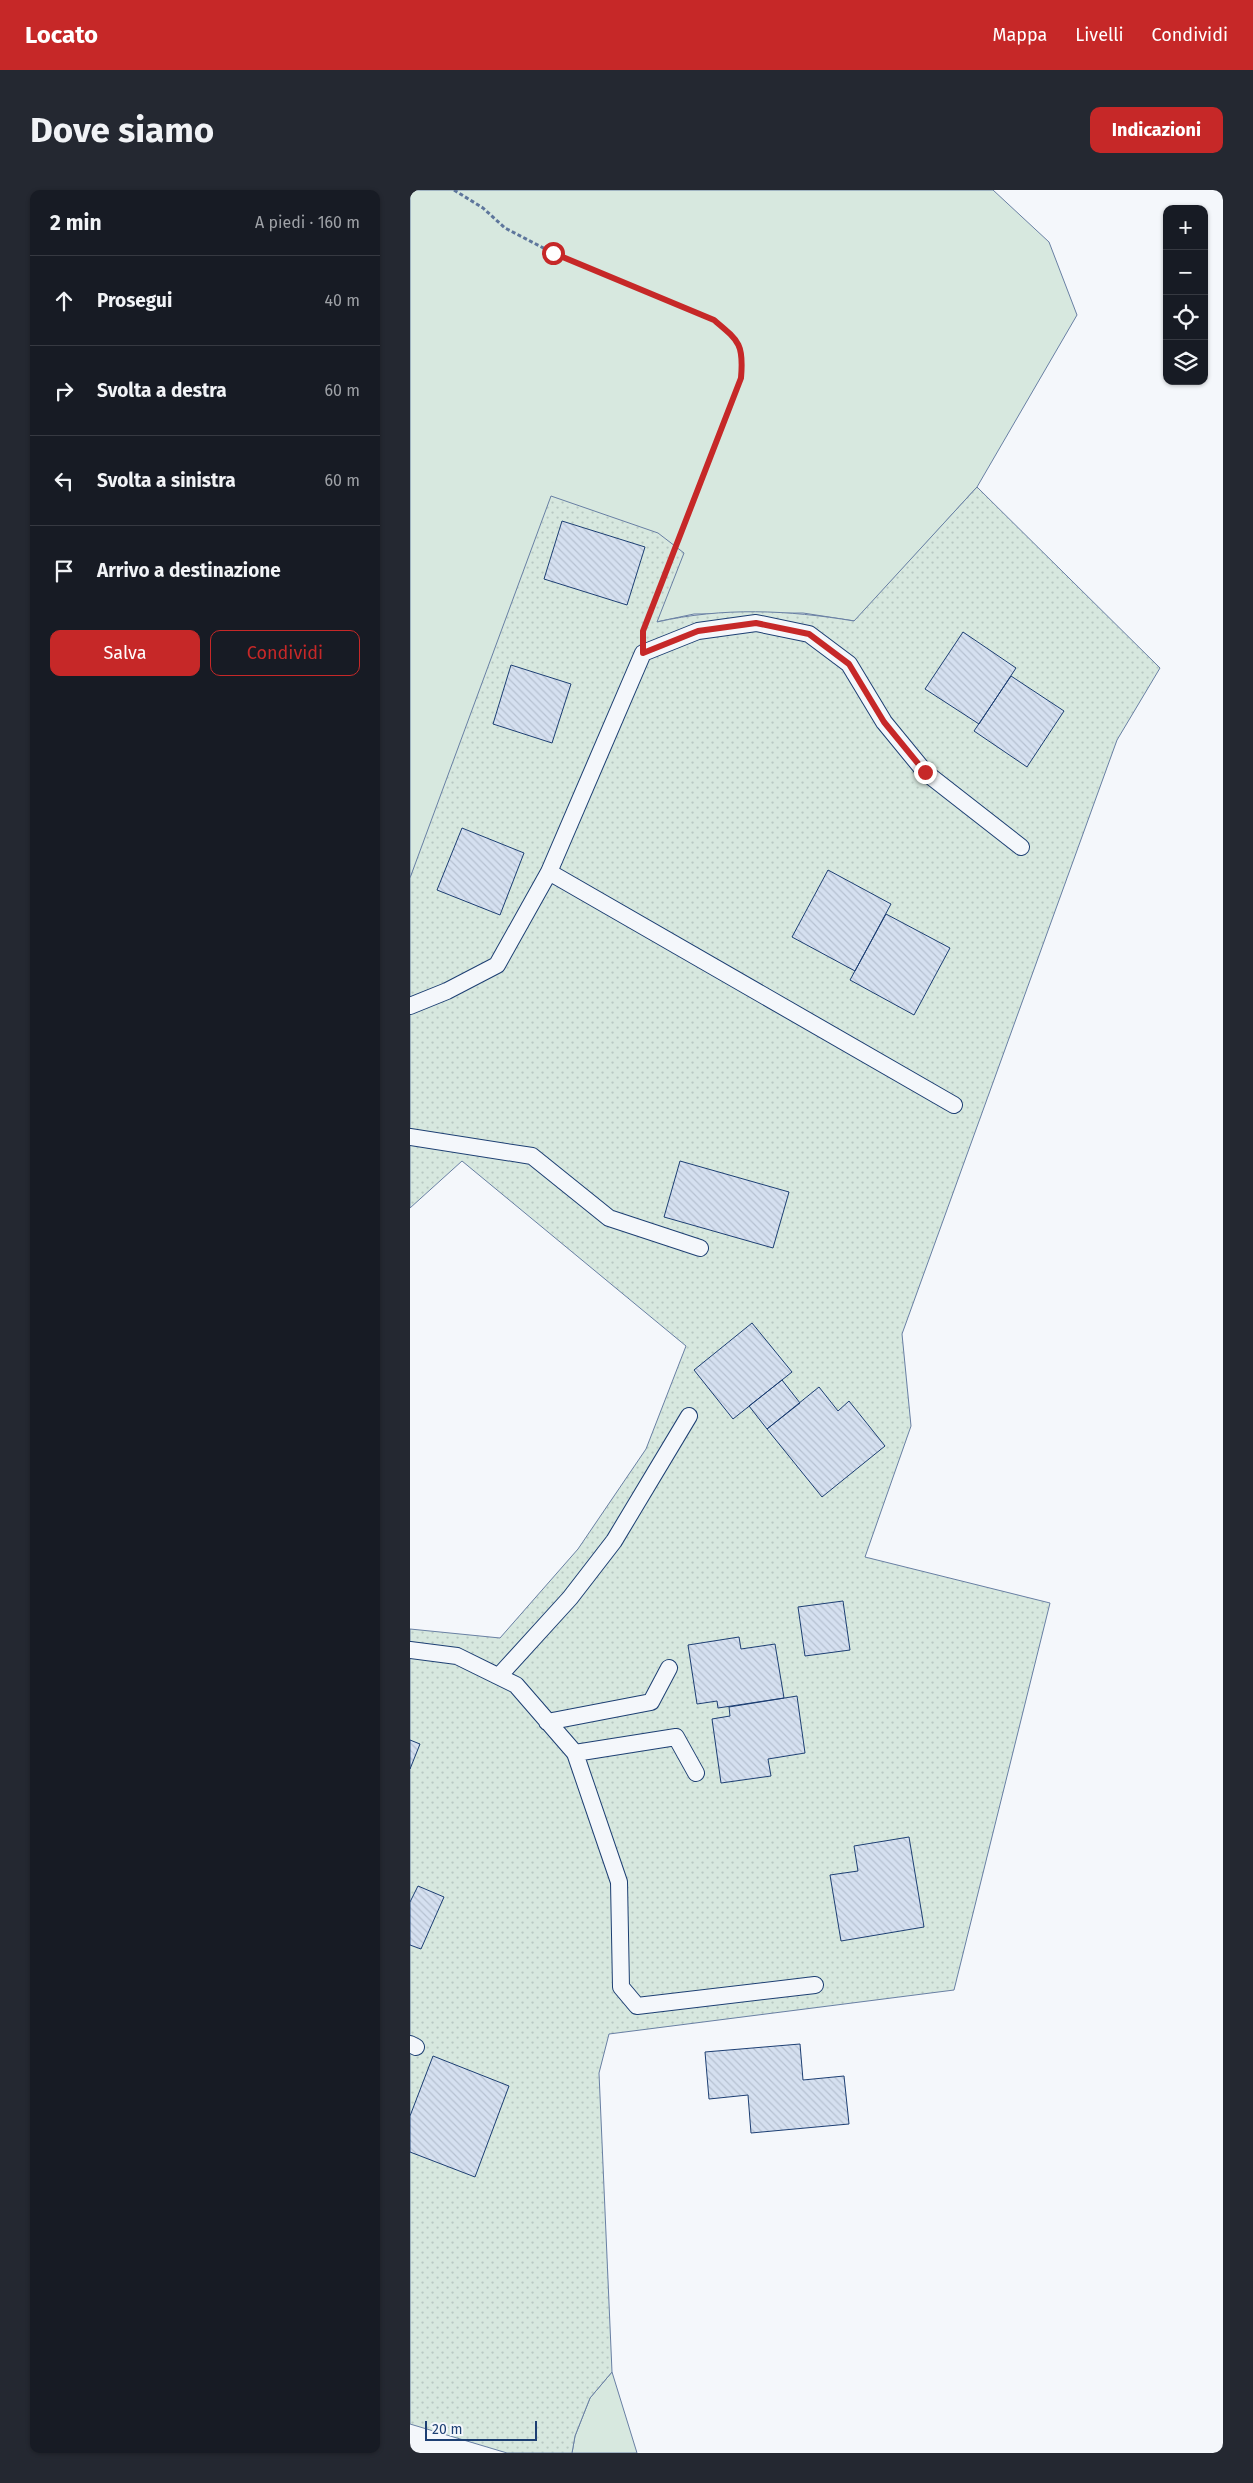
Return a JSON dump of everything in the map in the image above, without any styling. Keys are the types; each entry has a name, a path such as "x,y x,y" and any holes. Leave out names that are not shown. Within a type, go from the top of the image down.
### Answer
{"lane":[{"path":"410,1006 447,991 497,965 548,872 643,653 698,631 756,623 809,634 849,664 884,722 925,772 1021,847"},
{"path":"548,872 954,1105"},
{"path":"410,1137 532,1156 609,1218 700,1248"},
{"path":"499,1676 570,1598 614,1541 689,1416"},
{"path":"410,1650 457,1656 516,1685 575,1753 620,1882 621,1987 637,2006 814,1986"},
{"path":"548,1722 651,1702 669,1668"},
{"path":"575,1753 676,1738 696,1772"}],"path":[{"path":"454,190 483,208 506,228 553,253 714,320 733,336 743,355 741,378 643,631 643,653"}],"shaded area":[{"path":"410,190 993,190 1049,242 1077,315 977,487 855,621 803,613 694,614 656,622 422,850 410,878"},
{"path":"977,487 1160,668 1117,740 902,1334 911,1426 865,1557 1050,1603 954,1990 609,2034 599,2073 612,2372 590,2398 575,2436 572,2453 507,2453 410,2424 410,1629 500,1638 578,1549 646,1449 686,1346 462,1161 410,1208 410,878 551,496 658,533 684,553 657,622 682,617 731,612 805,614 854,621"},
{"path":"612,2372 637,2453 572,2453 575,2436 590,2398"}],"building":[{"path":"562,521 645,547 627,605 544,579"},
{"path":"963,632 1016,668 979,724 925,689"},
{"path":"511,665 571,684 552,743 493,724"},
{"path":"1011,676 1064,711 1027,767 974,731"},
{"path":"462,828 524,853 500,915 437,890"},
{"path":"828,870 891,904 855,971 792,937"},
{"path":"886,914 950,948 914,1015 850,980"},
{"path":"680,1161 789,1192 773,1248 664,1217"},
{"path":"752,1323 792,1372 733,1419 694,1370"},
{"path":"782,1380 800,1403 767,1429 749,1406"},
{"path":"819,1387 838,1411 849,1401 885,1446 822,1497 767,1429"},
{"path":"843,1601 850,1650 805,1656 798,1607"},
{"path":"739,1637 741,1649 775,1644 784,1698 718,1708 717,1701 697,1704 688,1645"},
{"path":"797,1696 805,1753 768,1759 771,1776 721,1783 712,1719 730,1716 729,1707"},
{"path":"410,1740 420,1744 410,1769"},
{"path":"909,1837 924,1927 841,1941 830,1875 858,1871 854,1846"},
{"path":"418,1886 444,1897 421,1949 410,1945 410,1902"},
{"path":"800,2044 803,2080 844,2076 849,2124 751,2133 748,2095 709,2099 705,2052"},
{"path":"433,2056 509,2086 475,2177 410,2152 410,2116"}],"route":[{"path":"553,253 714,320 733,336 743,355 741,378 643,631 643,653 698,631 756,623 809,634 849,664 884,722 925,772"}]}
